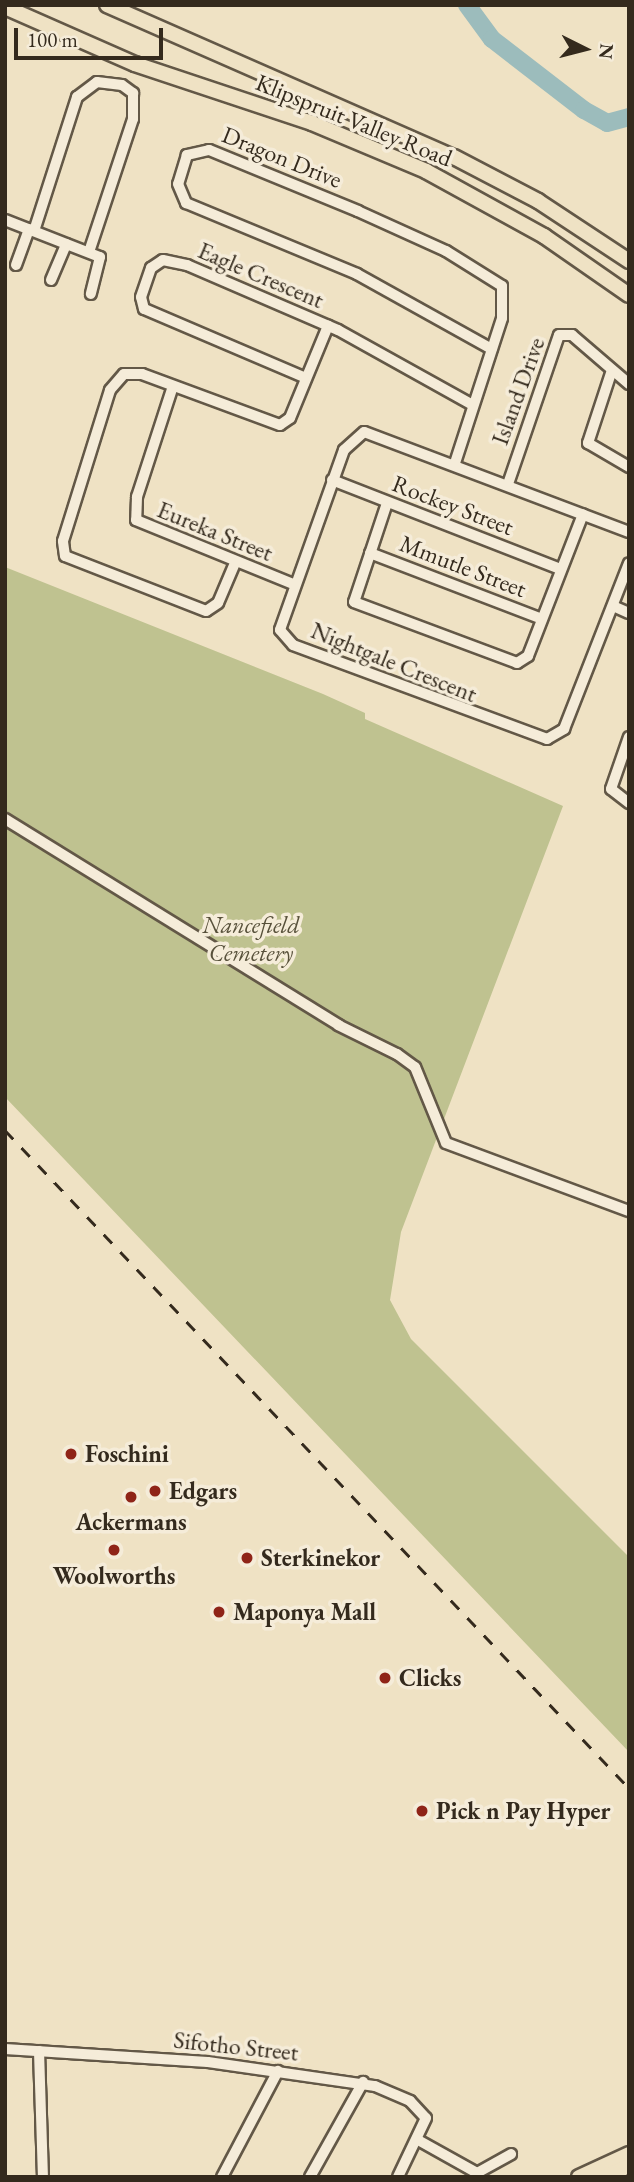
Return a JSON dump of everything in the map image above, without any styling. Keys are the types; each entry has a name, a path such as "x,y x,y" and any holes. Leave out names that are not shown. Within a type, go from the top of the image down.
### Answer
{"main road":[{"name":"Klipspruit Valley Road","path":"107,5 454,157 538,201 629,261"},
{"name":"Klipspruit Valley Road","path":"5,7 135,64 312,123 426,171 544,236 629,295"},
{"path":"579,2177 629,2154"},
{"path":"605,2177 629,2166"}],"street":[{"path":"16,265 82,90 97,82 122,85 135,100 89,252"},
{"name":"Dragon Drive","path":"454,463 492,349 506,300 492,278 234,159 200,147 187,155 178,184 186,203 358,274 492,349"},
{"path":"5,220 89,252 102,260 91,294"},
{"path":"51,280 66,244"},
{"name":"Eagle Crescent","path":"306,378 144,309 141,297 151,268 163,260 187,265 328,326 473,405"},
{"path":"234,563 218,603 206,611 83,568 62,550 115,381 131,372 280,425 290,418 328,326"},
{"name":"Island Drive","path":"508,484 559,335 572,335 629,384"},
{"path":"612,370 588,443 629,467"},
{"name":"Eureka Street","path":"173,386 137,497 136,520 234,563 293,584"},
{"name":"Nightgale Crescent","path":"629,532 454,463 364,432 348,443 280,621 293,645 539,739 564,729 629,563"},
{"name":"Rockey Street","path":"332,480 560,569"},
{"path":"387,503 355,602 384,617 517,663 528,656 583,514"},
{"name":"Mmutle Street","path":"370,553 542,619"},
{"path":"613,606 629,613"},
{"path":"629,737 611,789 629,803"},
{"path":"5,819 338,1025 397,1054 415,1067 446,1143 629,1211"},
{"name":"Sifotho Street","path":"5,2049 278,2071 363,2082 419,2107 426,2118 418,2140"},
{"path":"39,2051 43,2177"},
{"path":"222,2177 278,2071"},
{"path":"310,2177 363,2082"},
{"path":"398,2177 418,2140 477,2173 511,2154"}],"green space":[{"name":"Nancefield Cemetery","path":"5,567 323,694 365,713 365,719 563,806 401,1232 390,1300 411,1339 629,1557 629,1752 5,1097"}],"waterway":[{"path":"467,5 492,39 584,110 607,123 629,117"}],"railway":[{"path":"5,1130 629,1788"}],"place":[{"name":"Foschini","path":"71,1454"},
{"name":"Edgars","path":"155,1491"},
{"name":"Ackermans","path":"131,1497"},
{"name":"Woolworths","path":"114,1550"},
{"name":"Sterkinekor","path":"247,1558"},
{"name":"Maponya Mall","path":"219,1612"},
{"name":"Clicks","path":"385,1678"},
{"name":"Pick n Pay Hyper","path":"422,1811"}]}
